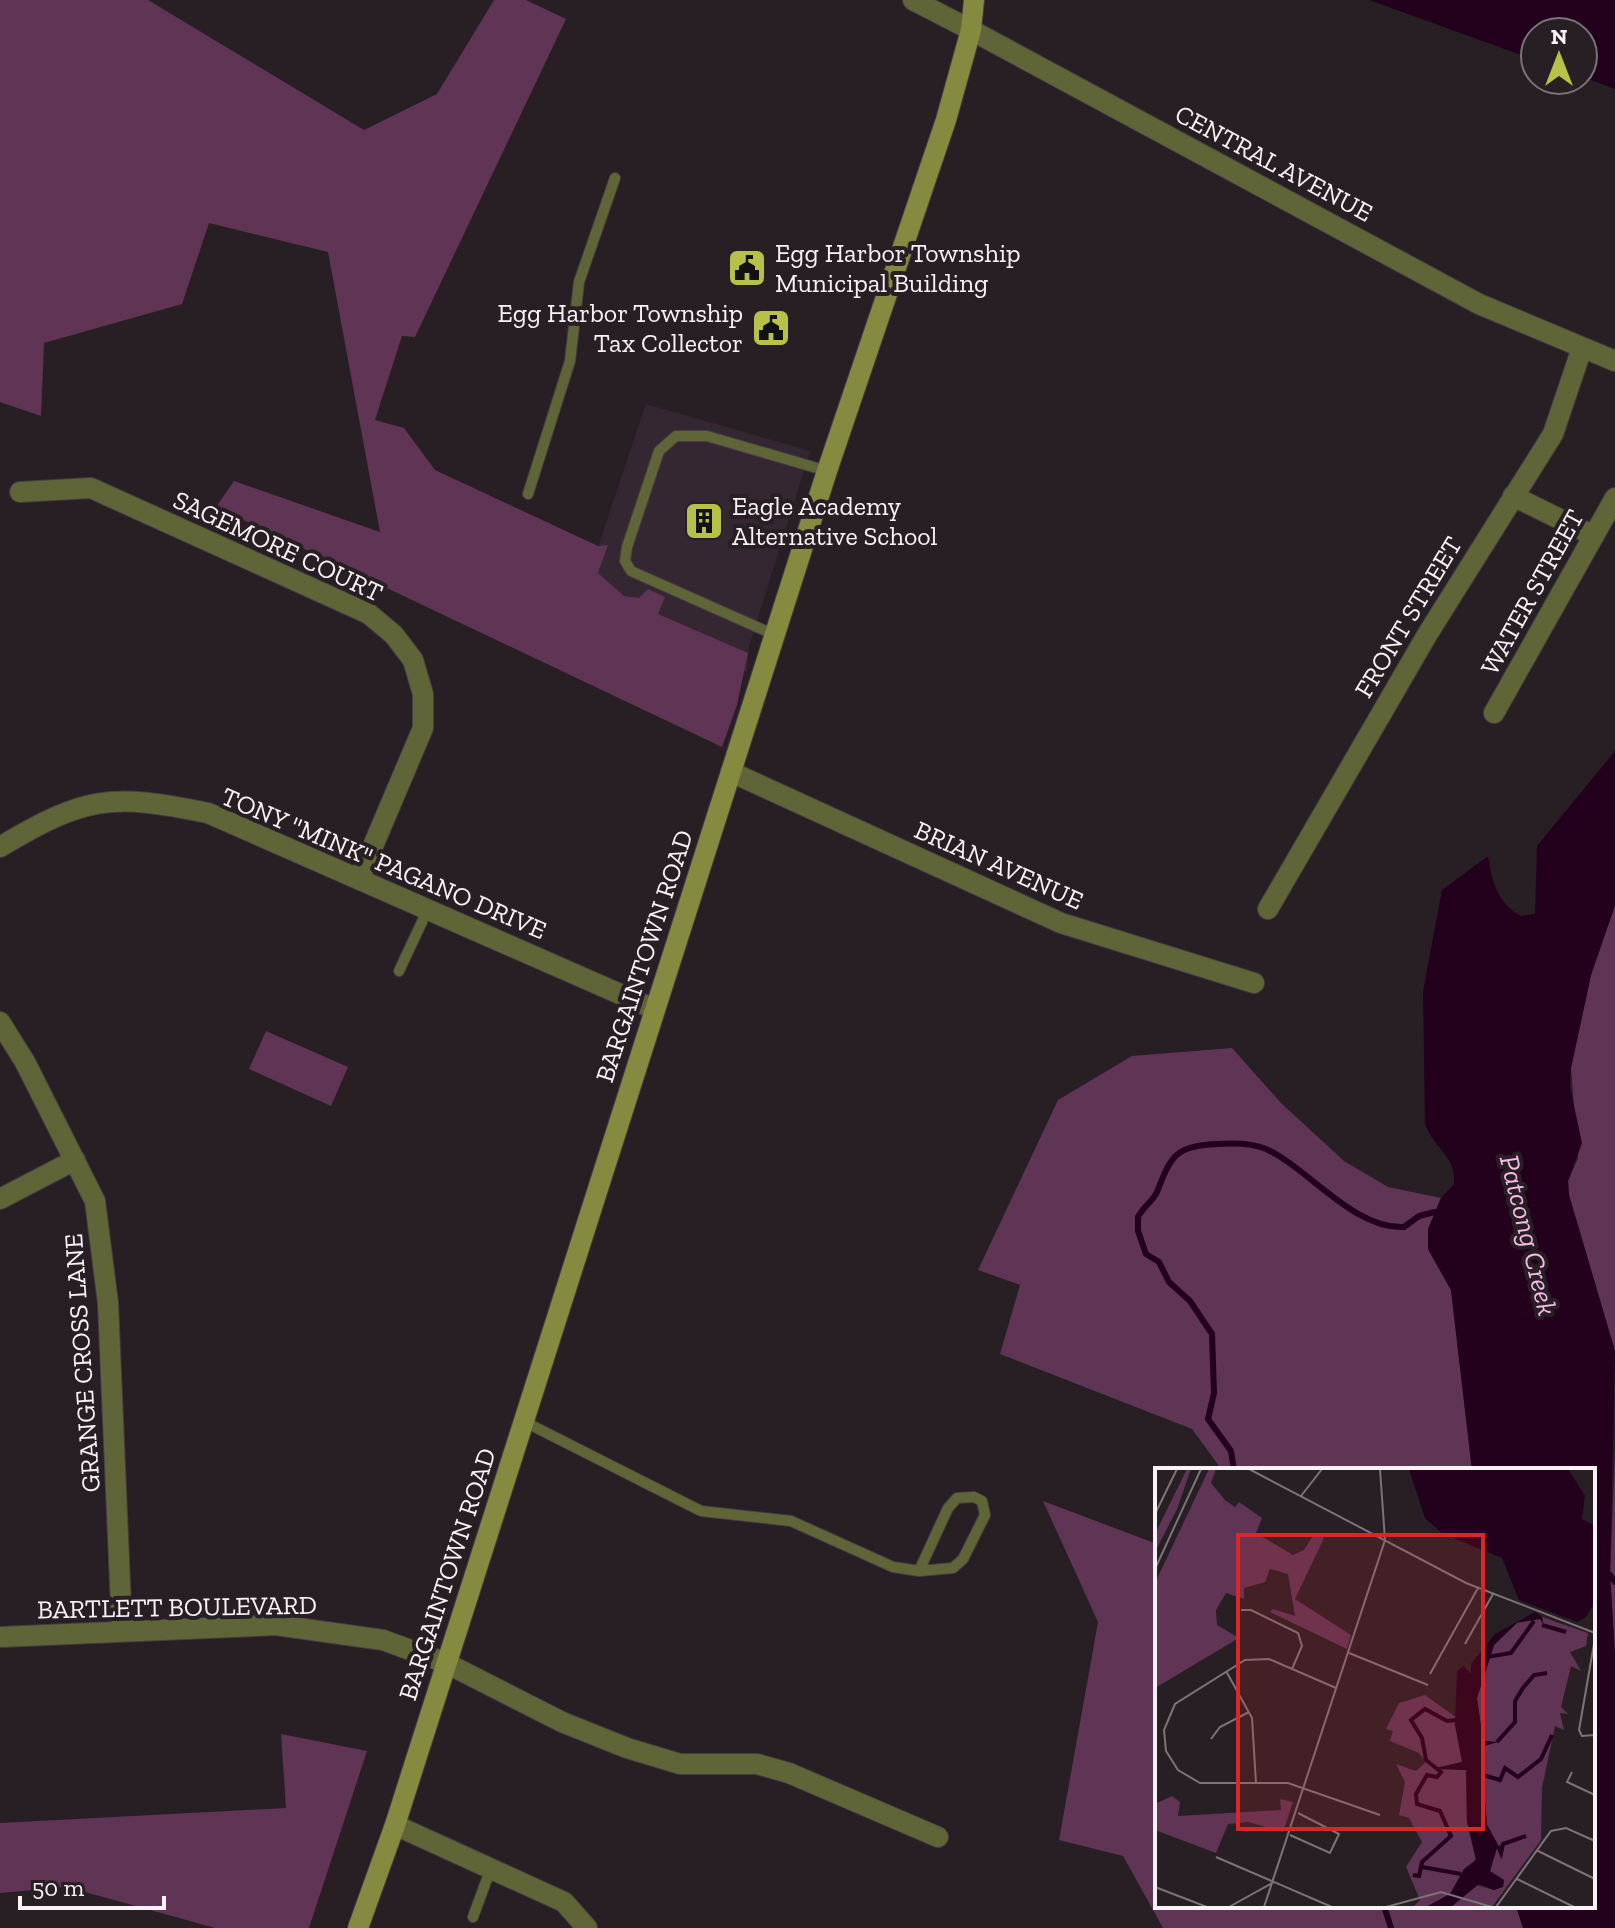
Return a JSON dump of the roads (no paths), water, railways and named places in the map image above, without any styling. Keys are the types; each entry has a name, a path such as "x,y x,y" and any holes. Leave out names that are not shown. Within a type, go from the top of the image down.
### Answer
{"main road":[{"name":"BARGAINTOWN ROAD","path":"358,1928 395,1825 827,471 946,120 971,30 974,0"}],"street":[{"name":"CENTRAL AVENUE","path":"913,0 1479,304 1615,361"},
{"name":"FRONT STREET","path":"1268,909 1340,781 1557,425 1582,348"},
{"name":"SAGEMORE COURT","path":"20,492 91,488 357,608 400,641 410,655 420,680 423,728 359,879"},
{"path":"1513,496 1594,536"},
{"name":"WATER STREET","path":"1494,713 1615,498"},
{"name":"BRIAN AVENUE","path":"731,772 1061,923 1254,983"},
{"name":"TONY \"MINK\" PAGANO DRIVE","path":"0,847 49,818 99,801 144,800 208,813 654,1009"},
{"name":"GRANGE CROSS LANE","path":"0,1022 25,1062 95,1201 103,1243 122,1630"},
{"path":"0,1199 75,1160"},
{"name":"BARTLETT BOULEVARD","path":"0,1637 276,1625 332,1630 383,1640 446,1663 562,1722 627,1748 680,1764 757,1764 789,1773 938,1837"},
{"path":"395,1825 564,1902 587,1928"}],"lane":[{"path":"528,494 568,370 579,282 615,178"},
{"path":"775,635 631,571 625,561 627,547 659,451 676,436 707,436 827,471"},
{"path":"399,971 428,909"},
{"path":"523,1421 701,1511 791,1521 893,1567 919,1571 953,1568 963,1559 985,1515 982,1501 974,1497 957,1498 948,1508 919,1571"},
{"path":"473,1917 491,1868"}],"water":[{"path":"1369,0 1615,0 1615,89 1599,83 1599,16 1519,16 1519,54"},
{"name":"Patcong Creek","path":"1615,751 1615,905 1591,975 1571,1068 1570,1087 1582,1143 1568,1181 1569,1195 1615,1351 1610,1575 1615,1655 1615,1928 1523,1928 1517,1908 1595,1908 1595,1468 1472,1468 1451,1290 1428,1249 1428,1229 1441,1198 1454,1184 1452,1166 1425,1124 1423,992 1442,890 1488,856 1494,883 1506,905 1521,916 1535,914 1537,846"}],"waterway":[{"path":"1234,1468 1231,1451 1208,1419 1214,1393 1212,1334 1190,1301 1169,1282 1159,1262 1146,1254 1138,1231 1138,1217 1155,1195 1176,1155 1203,1145 1255,1146 1282,1158 1367,1219 1404,1227 1419,1216 1435,1212"},
{"path":"1610,1575 1615,1582"},
{"path":"1385,1908 1391,1928"}],"place":[{"name":"Egg Harbor Township Municipal Building","path":"747,268"},
{"name":"Egg Harbor Township Tax Collector","path":"771,328"},
{"name":"Eagle Academy Alternative School","path":"704,521"}]}
